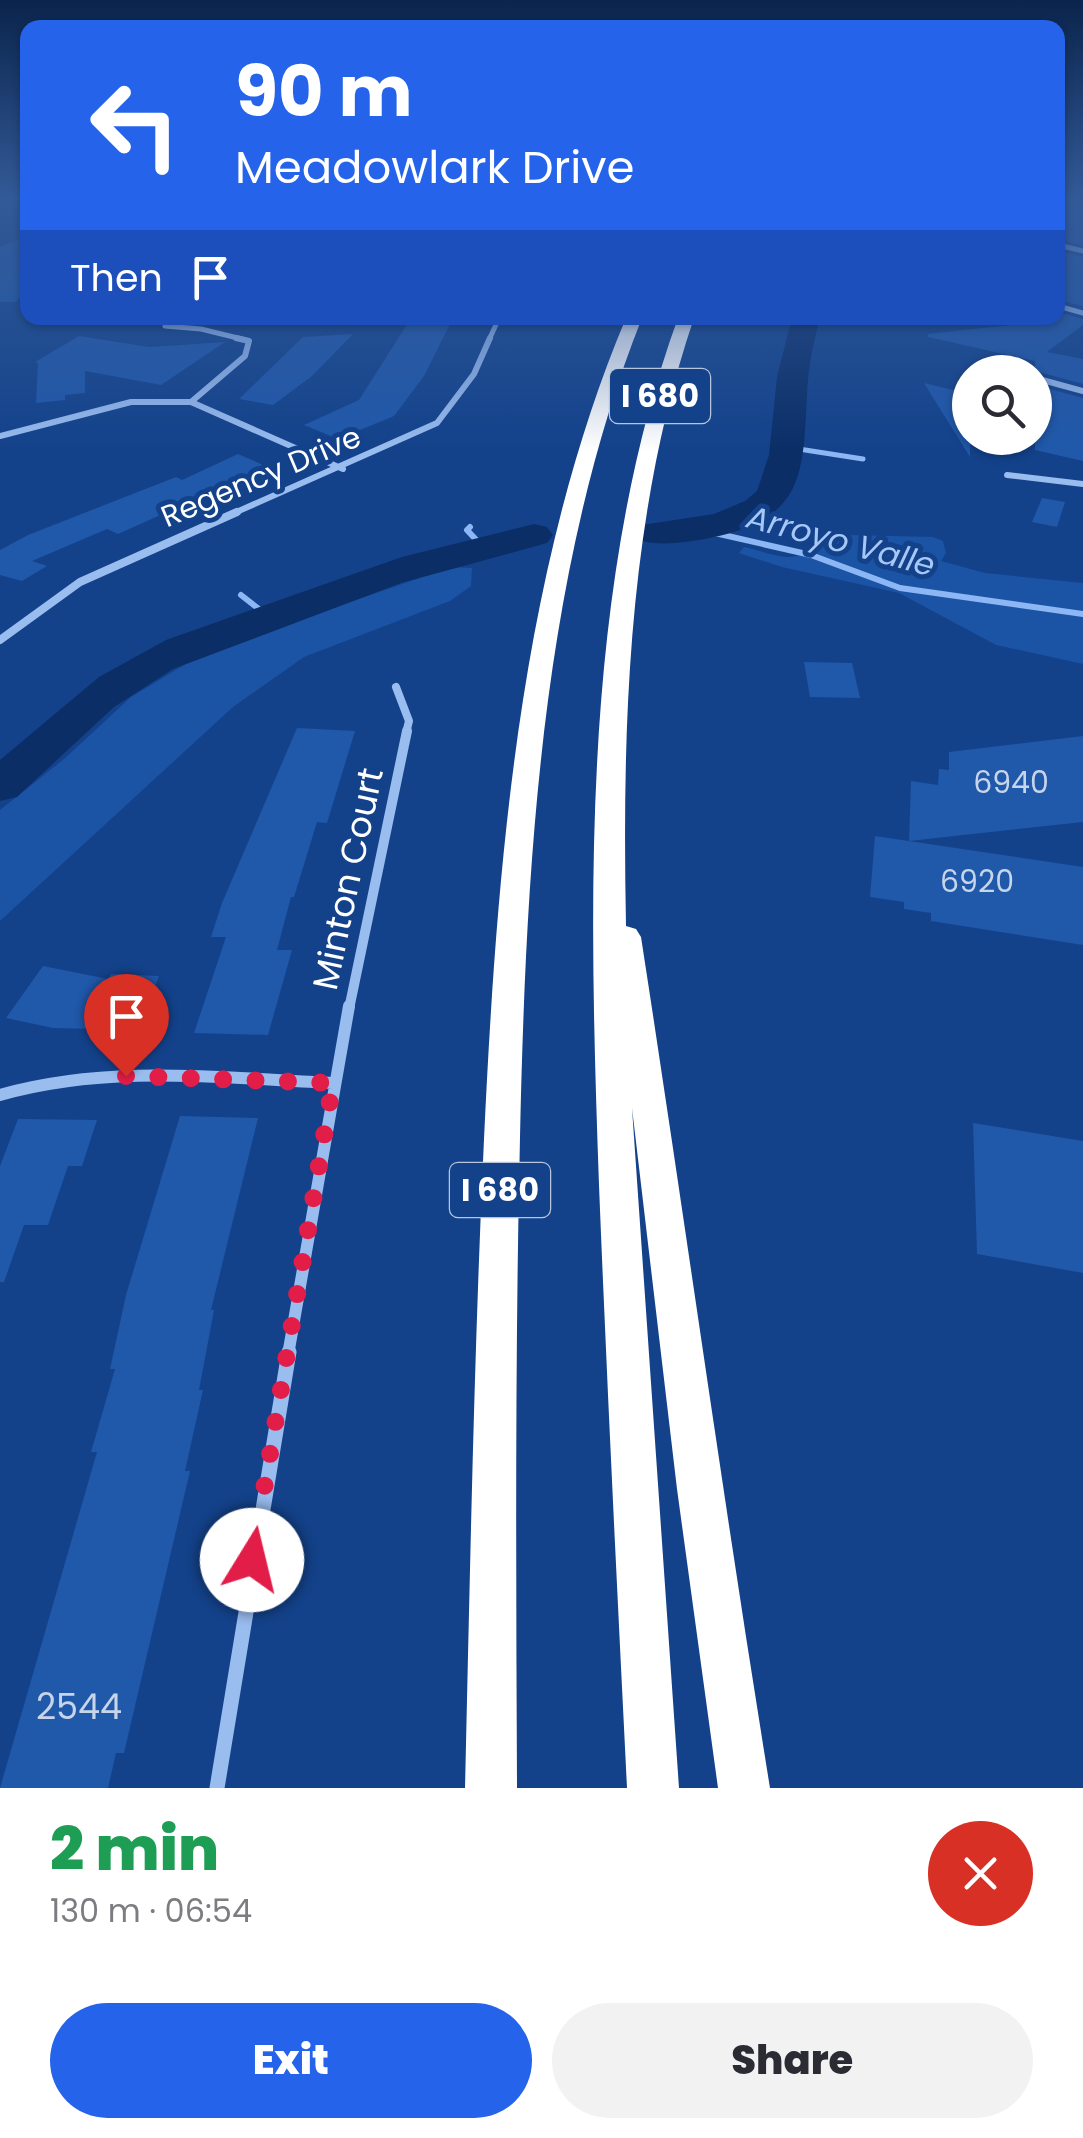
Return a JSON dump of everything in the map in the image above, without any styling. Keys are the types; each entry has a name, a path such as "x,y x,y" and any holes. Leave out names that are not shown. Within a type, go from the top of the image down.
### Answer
{"highway":[{"name":"I 680","path":"491,1788 497,1264 506,1025 520,825 533,712 553,594 602,400 631,325"},
{"name":"I 680","path":"652,1788 612,1068 609,825 626,588 642,477 657,405 684,325"},
{"path":"609,825 672,1263 698,1489 744,1788"}],"street":[{"name":"Regency Drive","path":"0,640 80,582 438,423 474,374 496,325"},
{"path":"165,326 202,329 249,341 246,356 191,402"},
{"path":"1052,383 1083,391"},
{"path":"0,436 131,402 191,402 343,468"},
{"path":"1007,476 1083,484"},
{"name":"Minton Court","path":"216,1788 333,1083 409,721 396,687"},
{"path":"0,1095 31,1084 92,1075 333,1083"}],"shaded area":[{"path":"829,529 852,535 933,537 943,541 946,553 941,561 985,573 1083,583 1083,664 996,645 899,593 782,567 739,553 744,547 793,557 806,551"},
{"path":"451,567 472,568 471,586 450,601 304,657 233,707 0,921 0,810 64,759 131,697 204,653"}],"building":[{"path":"0,283 20,283 16,302 0,302"},
{"path":"1065,283 1083,283 1083,306 1065,302"},
{"path":"1065,314 1083,319 1083,325 1047,352 1083,359 1083,384 1052,376 1052,355 1008,355 928,337 1012,325 1065,325"},
{"path":"407,325 450,325 424,376 394,416 338,439 304,425 359,400"},
{"path":"353,334 312,376 273,405 239,399 303,337"},
{"path":"79,336 149,347 225,342 161,385 85,371 85,393 36,403 35,362"},
{"path":"924,383 952,390 952,428"},
{"path":"1052,390 1083,398 1083,461 1052,454"},
{"path":"238,454 268,467 118,534 107,529 32,561 47,566 22,581 0,575 0,550 28,535 176,477 182,480"},
{"path":"1042,498 1065,502 1057,527 1032,522"},
{"path":"804,662 852,663 860,698 810,697"},
{"path":"297,728 355,731 327,823 317,822 291,897 277,950 292,950 268,1035 194,1033 226,937 211,937 222,903"},
{"path":"1083,736 1083,822 909,841 911,781 938,785 939,769 949,770 949,752"},
{"path":"875,836 1083,867 1083,945 931,921 931,913 904,909 904,902 870,897"},
{"path":"43,966 108,979 111,974 159,976 138,1030 53,1028 6,1018"},
{"path":"180,1116 258,1118 211,1310 199,1390 203,1390 185,1471 190,1471 124,1753 116,1753 108,1788 0,1788 97,1452 91,1452 115,1369 110,1369 126,1295"},
{"path":"18,1119 97,1120 82,1166 68,1166 48,1225 24,1225 4,1282 0,1282 0,1166"},
{"path":"973,1123 1083,1141 1083,1273 977,1254"}],"waterway":[{"path":"655,533 724,523 758,509 771,498 783,470 793,377 804,325"},
{"path":"786,447 863,459"},
{"path":"470,527 467,530 481,545"},
{"name":"Arroyo Valle","path":"706,531 811,555 900,588 1083,614"},
{"path":"0,786 114,686 158,660 387,575 474,548 534,535"},
{"path":"241,595 269,617"}],"route":[{"path":"126,1076 333,1083 252,1560"}]}
